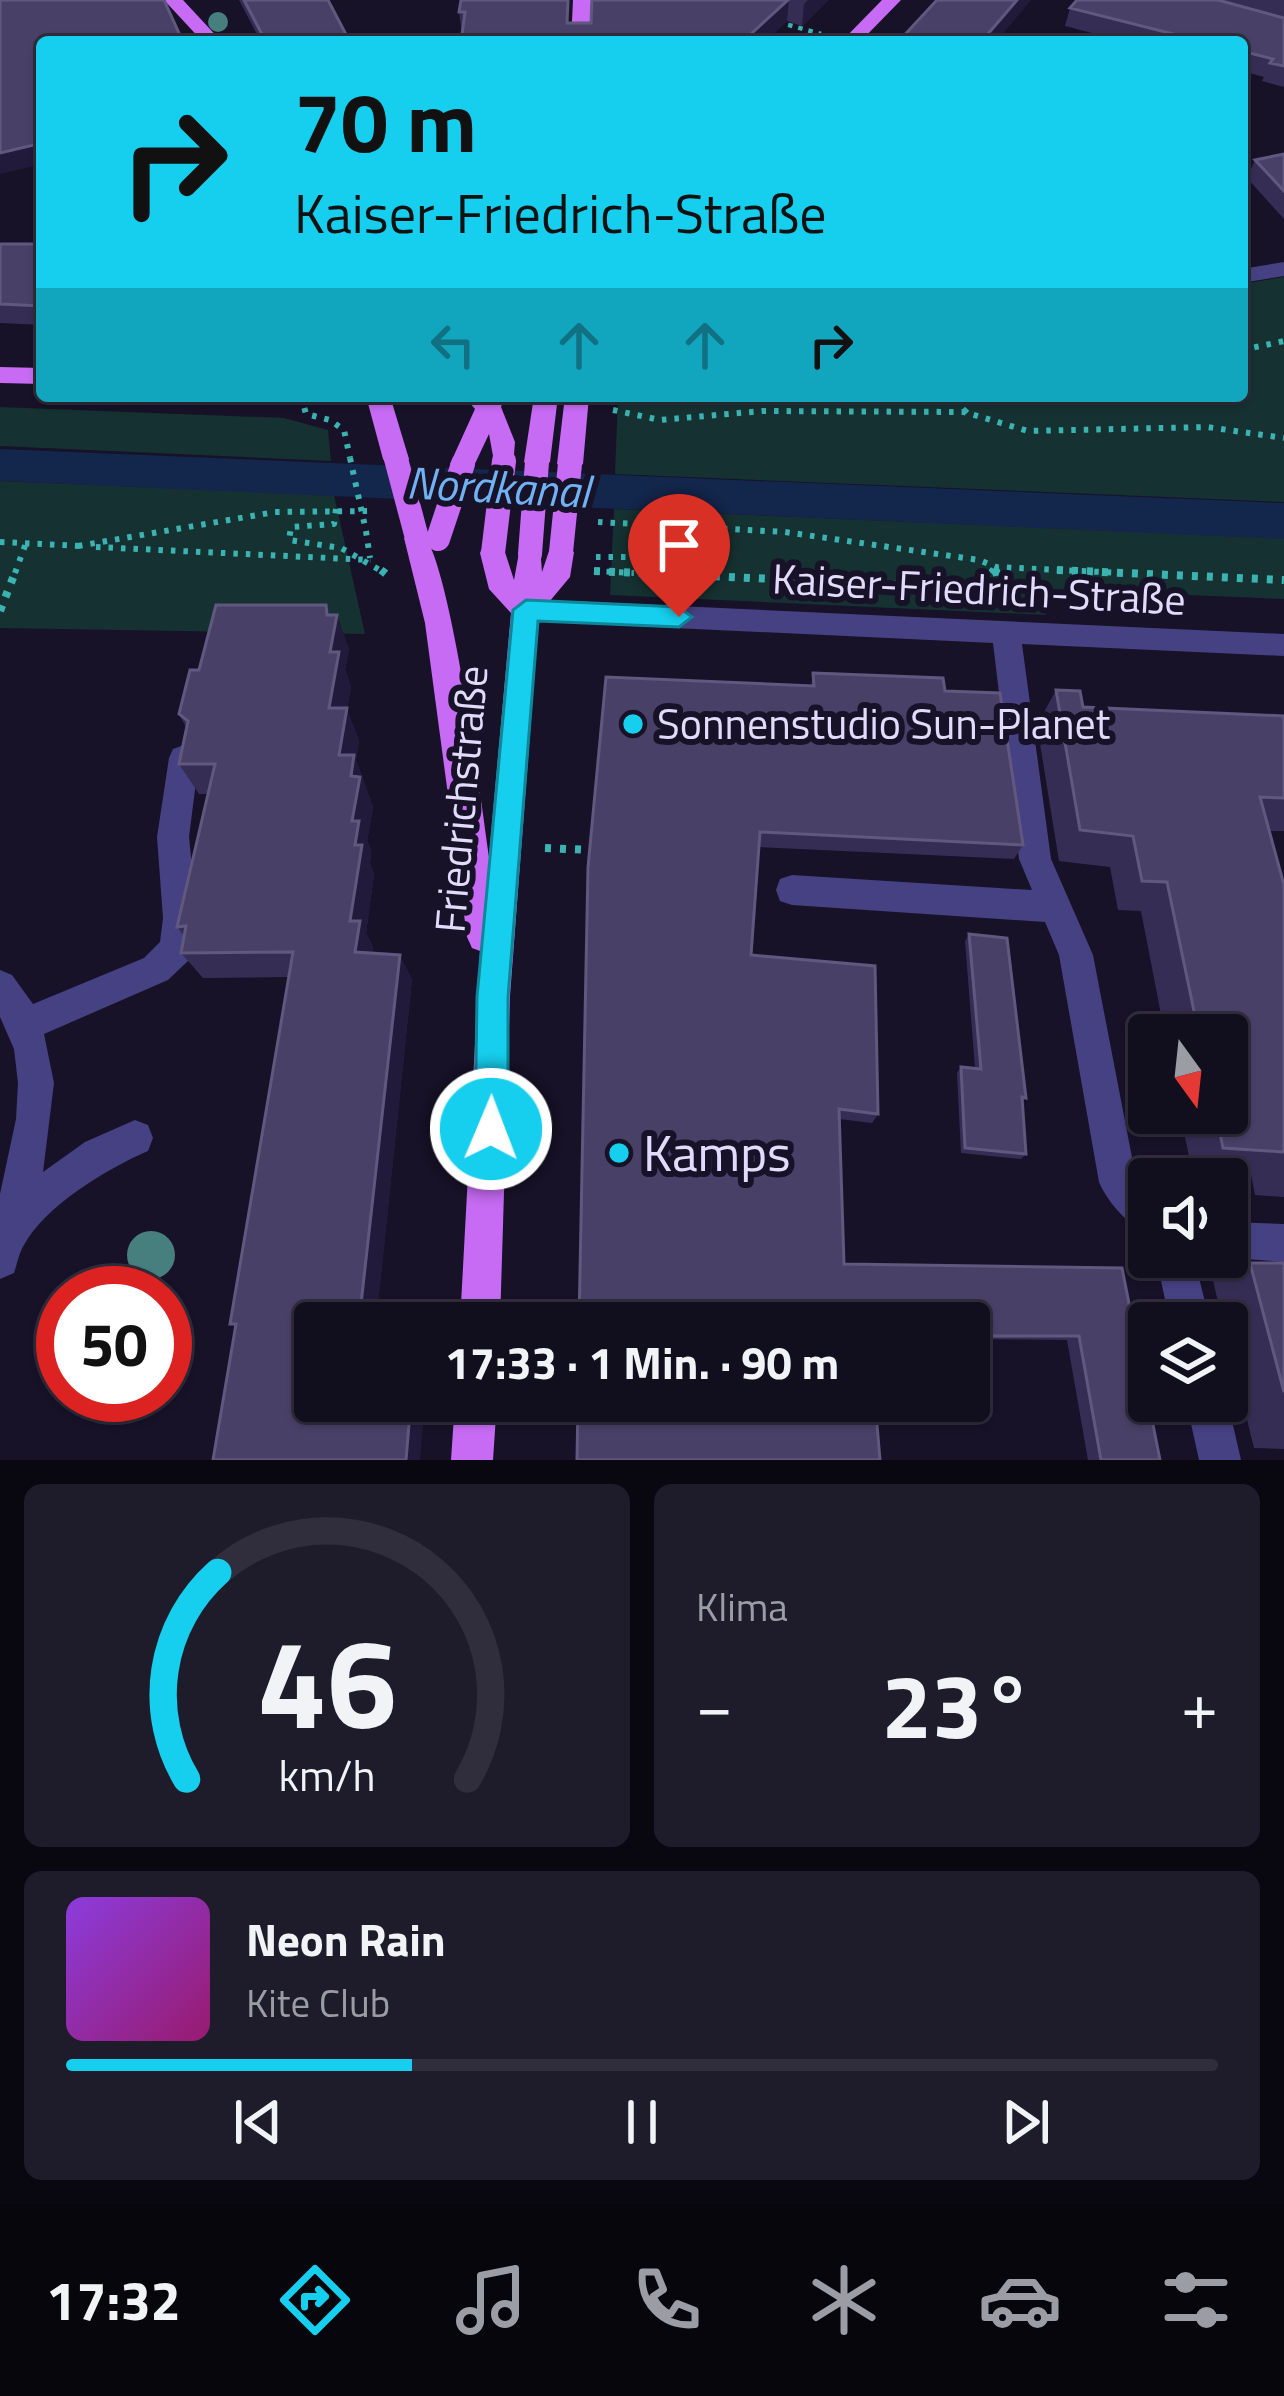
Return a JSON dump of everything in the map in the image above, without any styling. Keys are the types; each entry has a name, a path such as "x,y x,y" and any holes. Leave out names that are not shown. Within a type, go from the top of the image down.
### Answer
{"main road":[{"path":"173,0 207,36"},
{"path":"580,36 582,0"},
{"path":"859,36 892,0"},
{"path":"0,375 36,376"},
{"path":"380,402 427,539"},
{"name":"Friedrichstraße","path":"485,402 463,464 427,539 493,997"},
{"path":"487,402 504,436 493,554 503,589 526,610 560,570 576,402"},
{"name":"Friedrichstraße","path":"481,1302 493,997 545,402"},
{"path":"472,1460 475,1422"}],"street":[{"path":"1248,275 1284,269"},
{"name":"Kaiser-Friedrich-Straße","path":"526,610 1284,645"},
{"path":"1006,633 1034,859 1076,955 1118,1182 1128,1193"},
{"path":"25,1025 156,969 176,950 180,918 173,837 184,758"},
{"path":"792,890 1053,907"},
{"path":"0,987 21,1012 35,1070 26,1165 4,1247"},
{"path":"4,1247 59,1179 100,1151 134,1138"},
{"path":"1248,1241 1284,1243"},
{"path":"1212,1422 1220,1460"}],"path":[{"path":"771,20 826,36"},
{"path":"1248,349 1284,340"},
{"path":"303,402 306,414 330,420 344,430 371,560"},
{"path":"761,411 762,402"},
{"path":"964,412 973,402"},
{"path":"602,407 660,420 761,411 964,412 1028,431 1138,425 1207,427 1284,438"},
{"path":"78,546 274,512 336,509 334,524 291,527 289,540 326,541 371,560"},
{"path":"611,557 636,557 645,550 648,525 850,539 996,567 1284,580"},
{"path":"0,542 371,560"},
{"path":"0,611 26,543"},
{"path":"594,571 978,588 996,567"}],"green space":[{"path":"1284,277 1284,502 615,474 618,402 1248,402 1248,283"},
{"path":"0,407 284,418 328,430 331,461 0,446"},
{"path":"0,481 334,495 365,634 0,628"},
{"path":"614,509 1284,538 1284,599 1043,589 1046,615 610,595"}],"building":[{"path":"0,0 164,0 180,36 36,36 36,144 0,153"},
{"path":"244,0 328,0 347,36 263,36"},
{"path":"461,0 568,0 567,23 591,23 592,0 788,0 749,36 462,36 465,12 459,12"},
{"path":"937,0 1017,0 986,36 904,36"},
{"path":"1077,0 1218,0 1284,18 1284,66 1248,53 1248,36 1181,36 1070,8"},
{"path":"1284,154 1284,191 1255,160"},
{"path":"0,244 36,244 36,306 0,304"},
{"path":"216,605 326,605 327,615 337,615 330,652 339,652 329,708 347,708 339,755 354,755 351,776 360,777 352,821 359,821 355,845 362,845 350,921 360,921 355,952 400,955 361,1302 294,1302 294,1422 409,1422 406,1460 213,1460 236,1324 230,1324 293,952 181,953 186,926 177,927 215,764 179,764 188,721 179,714 190,670 199,670"},
{"path":"813,673 943,678 945,691 1000,693 1023,845 760,832 751,955 875,966 878,1114 839,1109 844,1264 1122,1268 1129,1302 1128,1422 1152,1422 1160,1460 1101,1460 1079,1336 990,1336 990,1302 579,1302 588,867 606,677 814,686"},
{"path":"1056,690 1080,691 1083,707 1284,716 1284,798 1260,797 1284,885 1284,1152 1223,1148 1220,1134 1248,1134 1248,1014 1195,1014 1167,882 1142,881 1133,836 1080,830"},
{"path":"969,934 1007,938 1026,1098 1022,1097 1026,1154 965,1148 961,1067 981,1069"},
{"path":"1250,1263 1284,1263 1284,1392"},
{"path":"578,1422 877,1422 880,1460 577,1460"}],"waterway":[{"name":"Nordkanal","path":"0,465 1284,521"}],"place":[{"name":"Sonnenstudio Sun-Planet","path":"633,724"},
{"name":"Kamps","path":"619,1153"}],"route":[{"path":"491,1129 493,997 526,610 679,617"}]}
